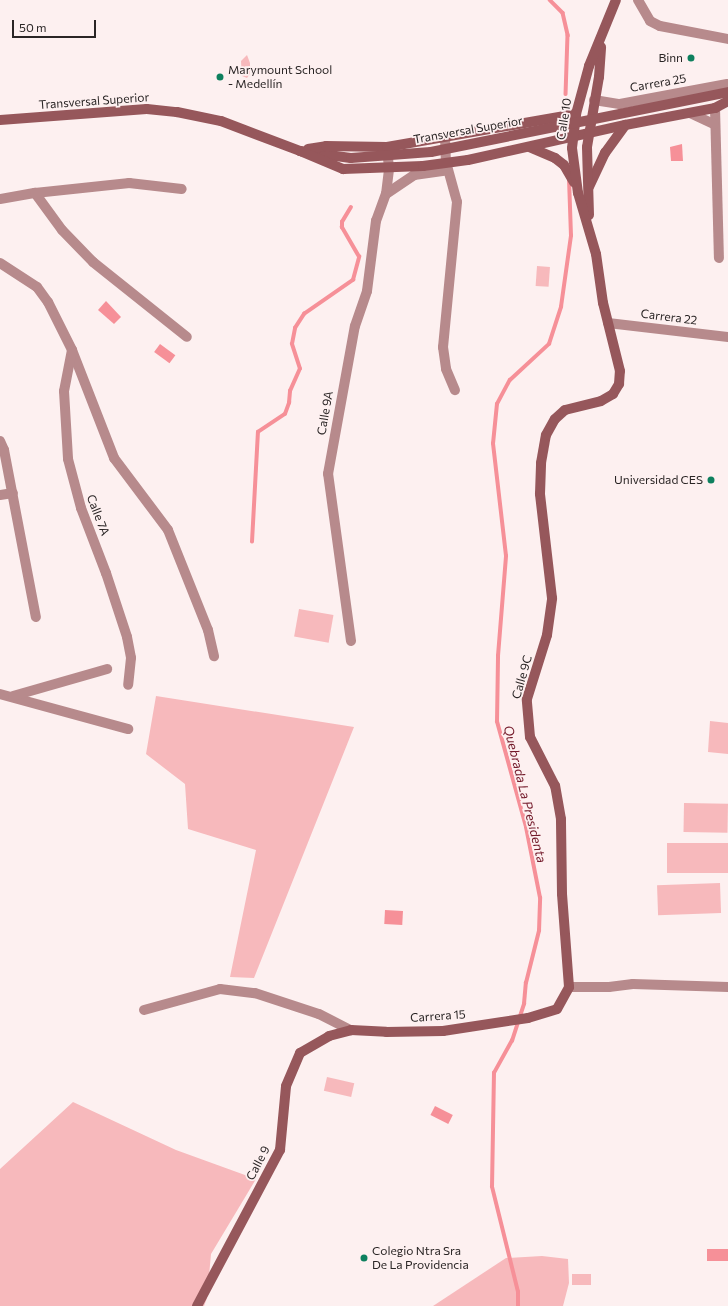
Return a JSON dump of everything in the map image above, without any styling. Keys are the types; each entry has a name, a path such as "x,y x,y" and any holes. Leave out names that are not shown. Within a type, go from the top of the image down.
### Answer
{"street":[{"name":"Calle 10","path":"555,419 565,410 601,401 613,394 619,384 620,371 608,323 572,137 576,114 589,66 601,41 616,0"},
{"path":"638,0 650,21 660,26 728,39"},
{"name":"Calle 10","path":"583,192 588,134 599,77 601,41"},
{"name":"Carrera 25","path":"594,100 620,104 727,88"},
{"name":"Transversal Superior","path":"0,120 147,109 177,112 221,121 300,151 351,158 431,152 727,88"},
{"path":"300,151 343,169 389,169 447,158 468,160 625,125 715,108 728,101"},
{"path":"715,108 714,124 719,258"},
{"path":"690,113 714,124"},
{"path":"300,151 326,146 387,147 445,136 480,132 576,114"},
{"path":"528,147 555,158 564,165 583,192 605,153 625,125"},
{"path":"386,194 414,175 447,158 452,143 480,132"},
{"path":"445,136 447,158 457,202 443,347 446,369 455,390"},
{"name":"Calle 9A","path":"351,641 328,474 355,326 367,291 376,221 386,194 389,169 387,147"},
{"path":"0,199 35,192 129,183 182,189"},
{"path":"35,192 62,230 93,262 187,338"},
{"path":"0,263 37,287 48,302 72,350 114,458 168,530 208,630 214,656"},
{"name":"Carrera 22","path":"608,323 728,337"},
{"name":"Calle 7A","path":"72,350 64,391 68,459 80,508 108,579 127,637 131,658 128,685"},
{"name":"Calle 9C","path":"555,419 546,435 541,463 542,513 551,577 551,619 527,699 526,718 537,754 555,786 561,819 562,894 568,987"},
{"path":"0,441 13,493 36,617"},
{"path":"0,495 13,493"},
{"path":"13,696 107,669"},
{"path":"0,694 13,696 128,729"},
{"path":"568,987 609,988 633,984 728,987"},
{"name":"Carrera 15","path":"144,1010 220,989 255,993 319,1014 351,1030 386,1032 443,1030 499,1024 528,1018 557,1009 568,987"},
{"name":"Calle 9","path":"197,1306 280,1150 286,1086 300,1053 329,1036 351,1030"}],"shaded area":[{"path":"247,55 250,63 250,74 247,78 242,76 241,61"},
{"path":"682,144 683,161 671,161 670,147"},
{"path":"537,266 550,267 549,287 536,286"},
{"path":"106,301 121,317 114,324 98,310"},
{"path":"160,344 175,355 169,363 154,352"},
{"path":"299,609 333,615 329,643 294,637"},
{"path":"156,696 354,727 254,978 230,977 256,850 188,829 185,784 146,754"},
{"path":"710,721 728,723 728,754 708,752"},
{"path":"684,803 728,804 727,833 683,832"},
{"path":"667,843 728,843 728,873 667,873"},
{"path":"720,883 721,913 658,915 657,885"},
{"path":"385,910 403,911 402,925 384,924"},
{"path":"327,1077 354,1083 351,1097 324,1091"},
{"path":"73,1102 176,1150 256,1179 211,1254 207,1298 204,1306 0,1306 0,1169"},
{"path":"435,1106 453,1115 448,1124 430,1115"},
{"path":"707,1249 728,1249 728,1261 707,1261"},
{"path":"542,1256 568,1259 569,1283 563,1306 433,1306 506,1258"},
{"path":"572,1274 591,1274 591,1285 572,1285"}],"waterway":[{"name":"Quebrada La Presidenta","path":"550,0 563,13 568,35 566,94"},
{"name":"Quebrada La Presidenta","path":"518,1306 518,1292 492,1187 494,1073 512,1041 524,1004 526,983 539,931 540,898 526,827 497,722 498,656 506,556 493,444 497,404 510,380 549,344 561,307 571,236 569,179"},
{"path":"252,542 258,432 285,414 289,403 290,391 300,369 292,344 295,328 304,314 353,280 359,257 342,228 342,222 351,207"}],"place":[{"name":"Binn","path":"691,58"},
{"name":"Marymount School - Medellín","path":"220,77"},
{"name":"Universidad CES","path":"711,480"},
{"name":"Colegio Ntra Sra De La Providencia","path":"364,1258"}]}
